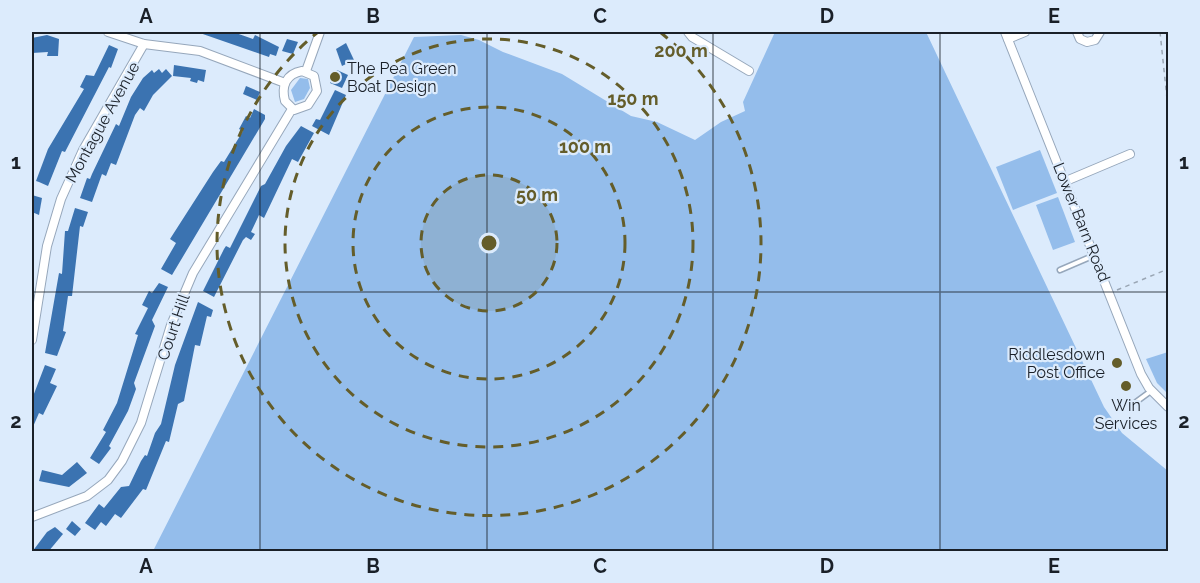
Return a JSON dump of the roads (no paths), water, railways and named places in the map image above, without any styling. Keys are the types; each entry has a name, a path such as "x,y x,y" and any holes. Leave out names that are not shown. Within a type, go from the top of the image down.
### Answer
{"street":[{"path":"108,32 144,44 201,51 285,82"},
{"path":"292,109 284,99 285,82 295,72 306,71 320,32"},
{"path":"688,32 692,37 750,71"},
{"path":"1006,35 1025,32"},
{"path":"1077,32 1080,39 1087,42 1095,40 1100,32"},
{"name":"Lower Barn Road","path":"1006,35 1141,374 1151,390 1168,407"},
{"name":"Montague Avenue","path":"32,340 48,240 61,200 83,150 144,44"},
{"name":"Court Hill","path":"32,515 92,492 111,476 126,456 141,423 170,328 193,273 292,109 302,109 316,94 316,80 306,71"},
{"path":"1066,181 1130,154"}],"lane":[{"path":"1060,270 1095,255"},
{"path":"1136,402 1151,390"}],"place":[{"name":"The Pea Green Boat Design","path":"335,77"},
{"name":"Riddlesdown Post Office","path":"1117,363"},
{"name":"Win Services","path":"1126,386"}]}
